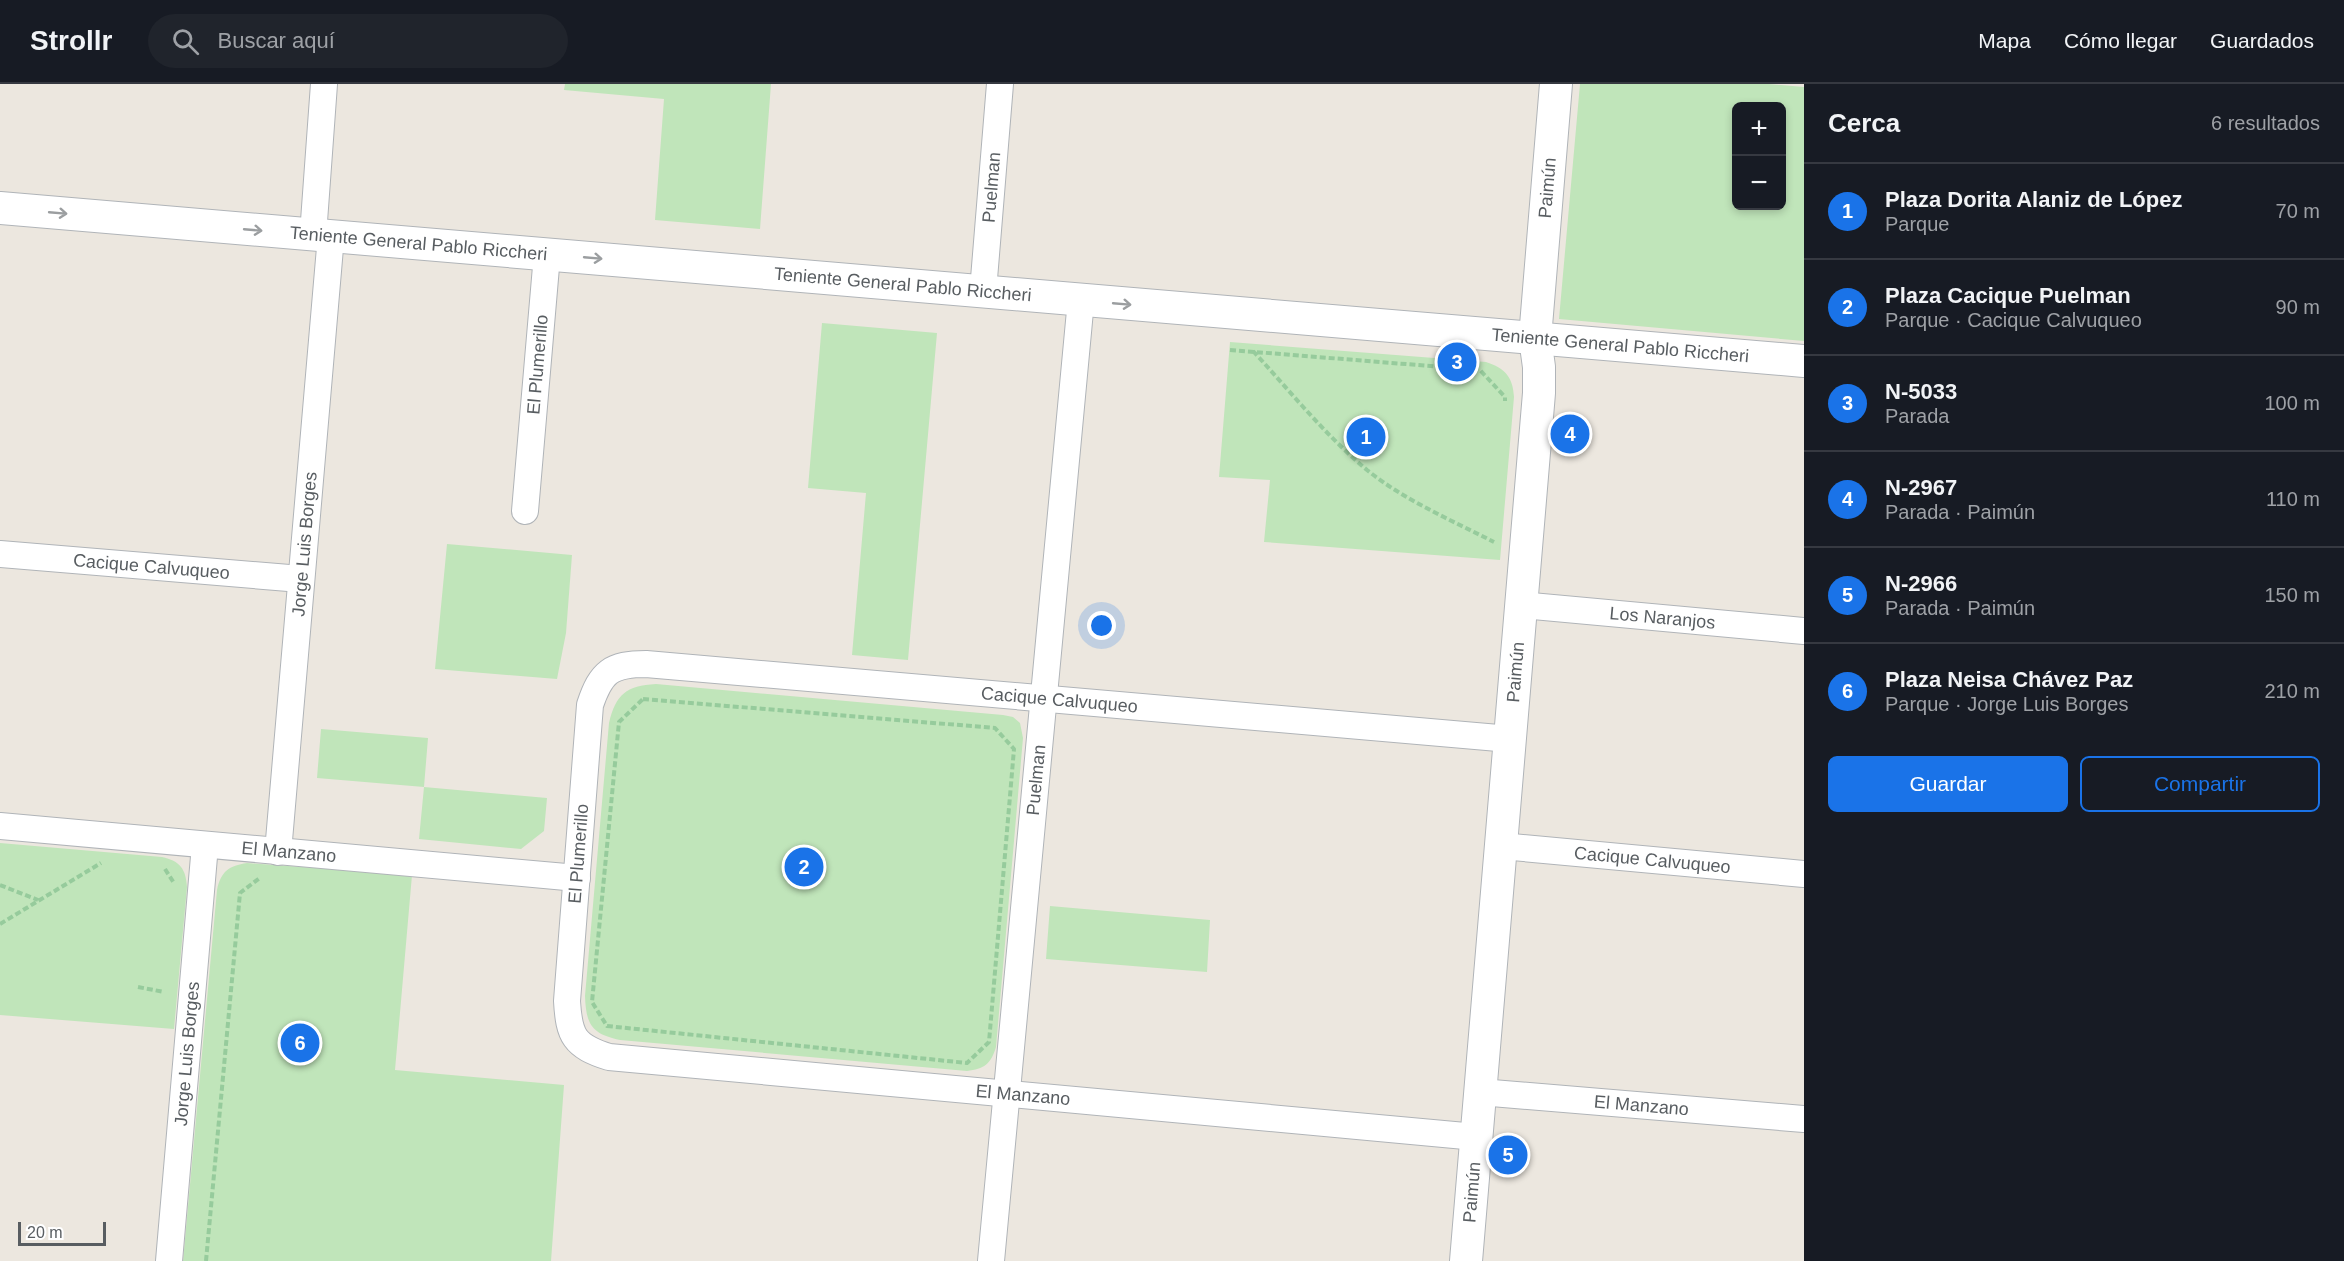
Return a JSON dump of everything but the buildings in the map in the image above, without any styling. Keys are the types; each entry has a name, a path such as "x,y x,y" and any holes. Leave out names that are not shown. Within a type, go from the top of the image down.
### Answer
{"street":[{"name":"Jorge Luis Borges","path":"278,852 301,579 322,236 324,84"},
{"name":"Puelman","path":"982,291 999,84"},
{"name":"Paimún","path":"1466,1261 1539,393 1539,367 1535,338 1556,84"},
{"name":"Teniente General Pablo Riccheri","path":"0,208 1804,361"},
{"name":"El Plumerillo","path":"525,511 547,255"},
{"name":"Puelman","path":"991,1261 1081,300"},
{"name":"Cacique Calvuqueo","path":"0,554 301,579"},
{"name":"Los Naranjos","path":"1522,606 1804,631"},
{"name":"Cacique Calvuqueo","path":"608,670 626,664 646,664 1510,739"},
{"name":"El Plumerillo","path":"575,1039 568,1023 567,1000 590,705 596,686 608,670"},
{"name":"El Manzano","path":"0,826 577,878"},
{"name":"Jorge Luis Borges","path":"169,1261 205,845"},
{"name":"Cacique Calvuqueo","path":"1501,846 1804,874"},
{"name":"El Manzano","path":"575,1039 590,1051 609,1057 1476,1137"},
{"name":"El Manzano","path":"1480,1092 1804,1119"}],"path":[{"path":"1230,350 1480,370 1505,397 1504,409"},
{"path":"1252,351 1347,452 1367,470 1409,497 1494,542"},
{"path":"1493,551 1494,531"},
{"path":"643,699 995,728 1014,749 989,1042 967,1063 607,1026 592,1002 619,722 643,699"},
{"path":"0,924 104,861 92,860"},
{"path":"162,866 179,889"},
{"path":"206,1261 240,893 265,874"},
{"path":"0,885 39,900"},
{"path":"138,987 171,993"}],"green space":[{"path":"565,84 771,84 760,229 655,220 664,99 564,90"},
{"path":"1580,84 1769,84 1804,87 1804,341 1559,319"},
{"path":"822,323 937,333 908,660 852,655 866,493 808,488"},
{"path":"1230,342 1486,362 1503,370 1510,379 1514,397 1500,560 1264,542 1270,480 1219,477"},
{"path":"447,544 572,555 566,633 557,679 435,669"},
{"path":"656,684 1003,715 1013,717 1020,723 1023,738 996,1047 992,1058 986,1065 967,1071 620,1040 603,1035 592,1027 587,1014 585,996 609,723 615,705 624,693 637,687"},
{"path":"321,729 428,738 424,787 317,778"},
{"path":"424,787 547,798 544,831 521,849 419,839"},
{"path":"0,843 162,857 181,867 187,887 174,1029 0,1015"},
{"path":"247,863 412,875 395,1070 564,1085 551,1261 183,1261 217,890 227,870"},
{"path":"1050,906 1210,920 1207,972 1046,959"}],"place":[{"name":"N-5033","path":"1457,362"},
{"name":"N-2967","path":"1570,434"},
{"name":"Plaza Dorita Alaniz de López","path":"1366,437"},
{"name":"Plaza Cacique Puelman","path":"804,867"},
{"name":"Plaza Neisa Chávez Paz","path":"300,1043"},
{"name":"N-2966","path":"1508,1155"}]}
